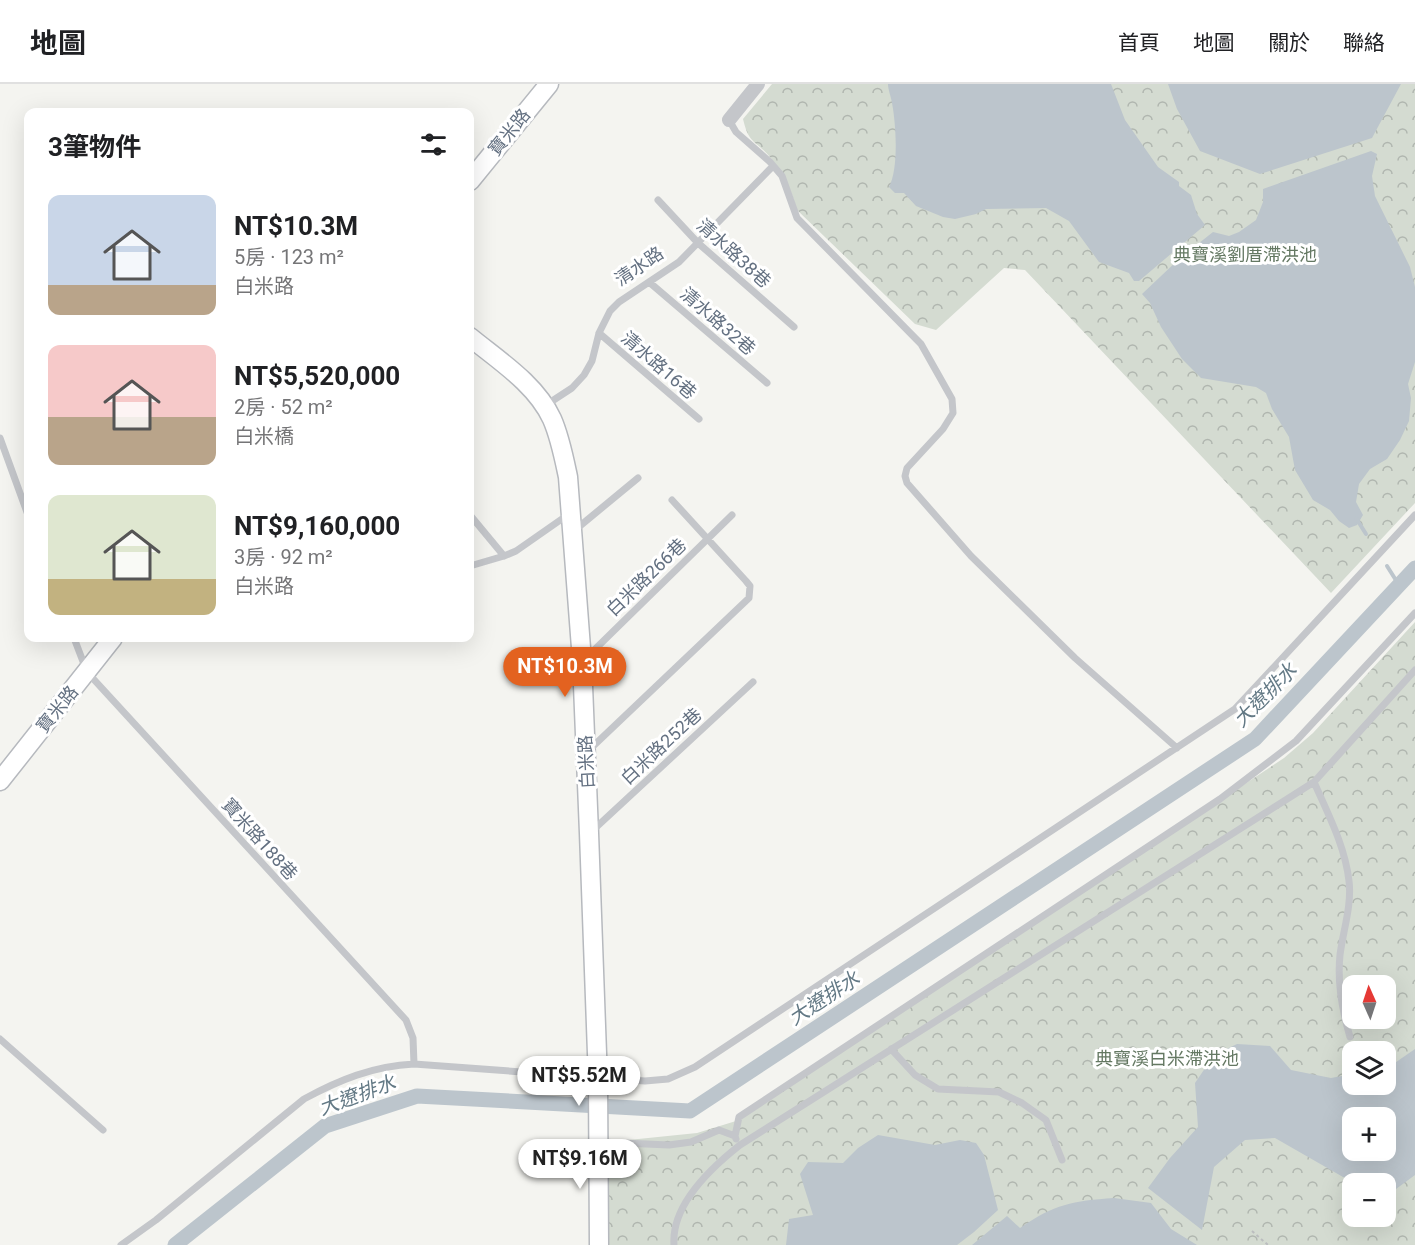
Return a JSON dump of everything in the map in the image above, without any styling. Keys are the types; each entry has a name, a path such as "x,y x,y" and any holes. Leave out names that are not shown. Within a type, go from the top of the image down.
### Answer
{"street":[{"name":"寶米路","path":"474,176 549,84"},
{"path":"729,120 758,84"},
{"name":"白米路","path":"474,340 538,397 551,418 562,449 568,477 582,662 586,753 598,1079 597,1138"},
{"name":"寶米路","path":"0,781 110,642"},
{"path":"597,1138 600,1245"}],"lane":[{"path":"729,120 736,132 782,176 797,218 921,344 952,399 953,413 943,429 907,468 905,476 907,483 970,556 1075,658 1177,748"},
{"name":"清水路","path":"544,406 572,388 584,375 592,361 599,333 610,311 619,302 679,262 773,166"},
{"name":"清水路38巷","path":"658,200 698,243 794,327"},
{"name":"清水路32巷","path":"649,282 767,383"},
{"name":"清水路16巷","path":"599,333 699,419"},
{"path":"0,438 24,504"},
{"path":"573,532 638,478"},
{"path":"586,753 749,598 750,586 672,500"},
{"path":"474,565 516,551 571,512"},
{"name":"白米路266巷","path":"582,662 732,515"},
{"path":"121,1245 156,1220 304,1099 360,1072 414,1064 598,1079 658,1080 679,1076 1235,709 1415,515"},
{"path":"474,520 504,556"},
{"path":"735,1136 739,1117 1220,799 1296,741 1415,613"},
{"name":"寶米路188巷","path":"76,642 87,672 406,1020 413,1038 414,1064"},
{"path":"674,1245 680,1216 693,1190 714,1166 740,1145 1314,782 1415,669"},
{"name":"白米路252巷","path":"589,833 753,682"},
{"path":"1314,782 1342,846 1350,883 1340,956 1339,987 1343,1014 1350,1037"},
{"path":"0,1039 102,1130"},
{"path":"891,1049 915,1075 938,1089 999,1092 1022,1103 1046,1120 1062,1160"},
{"path":"597,1138 669,1145 691,1142 719,1130 735,1136 740,1145"}],"path":[{"path":"1252,1231 1268,1245"}],"green space":[{"name":"典寶溪劉厝滯洪池","path":"772,84 1415,84 1415,503 1331,593 1025,270 1004,268 936,330 915,324 797,210 783,175 769,156 750,137 743,119"},
{"name":"典寶溪白米滯洪池","path":"1415,622 1415,1245 604,1245 599,1143 697,1133 736,1121 1284,758 1313,733"}],"shaded area":[{"path":"888,84 1111,84 1125,120 1158,167 1179,182 1179,186 1191,195 1197,214 1205,225 1139,281 1134,281 1129,273 1099,262 1069,221 1046,208 986,209 955,219 943,217 916,206 904,193 895,193 889,187 894,169 896,146"},
{"path":"1168,84 1401,84 1372,138 1260,174 1200,151 1177,109"},
{"path":"1371,151 1377,154 1372,176 1375,196 1410,267 1415,287 1415,362 1408,384 1411,398 1409,421 1387,459 1370,469 1359,484 1356,502 1363,515 1357,525 1349,528 1330,510 1313,500 1295,470 1289,437 1272,409 1266,393 1256,387 1201,378 1182,359 1161,327 1150,303 1142,294 1179,259 1213,232 1229,236 1256,220 1263,202 1263,189"},
{"path":"1237,1044 1270,1046 1291,1070 1331,1078 1342,1076 1342,1095 1396,1095 1396,1062 1415,1049 1415,1175 1396,1189 1396,1173 1342,1173 1342,1176 1275,1138 1245,1140 1214,1167 1202,1230 1148,1188 1170,1158 1198,1127 1195,1083 1214,1055"},
{"path":"878,1135 935,1145 960,1140 976,1143 984,1155 998,1210 957,1245 786,1245 789,1219 813,1215 800,1174 808,1162 843,1163 858,1148"},
{"path":"1114,1198 1151,1203 1171,1229 1197,1245 972,1245 1007,1216 1020,1228 1064,1205"}],"waterway":[{"path":"1356,518 1366,534"},
{"path":"1387,566 1399,585"},
{"name":"大遼排水","path":"175,1245 325,1126 417,1096 690,1111 1255,739 1415,568"}]}
